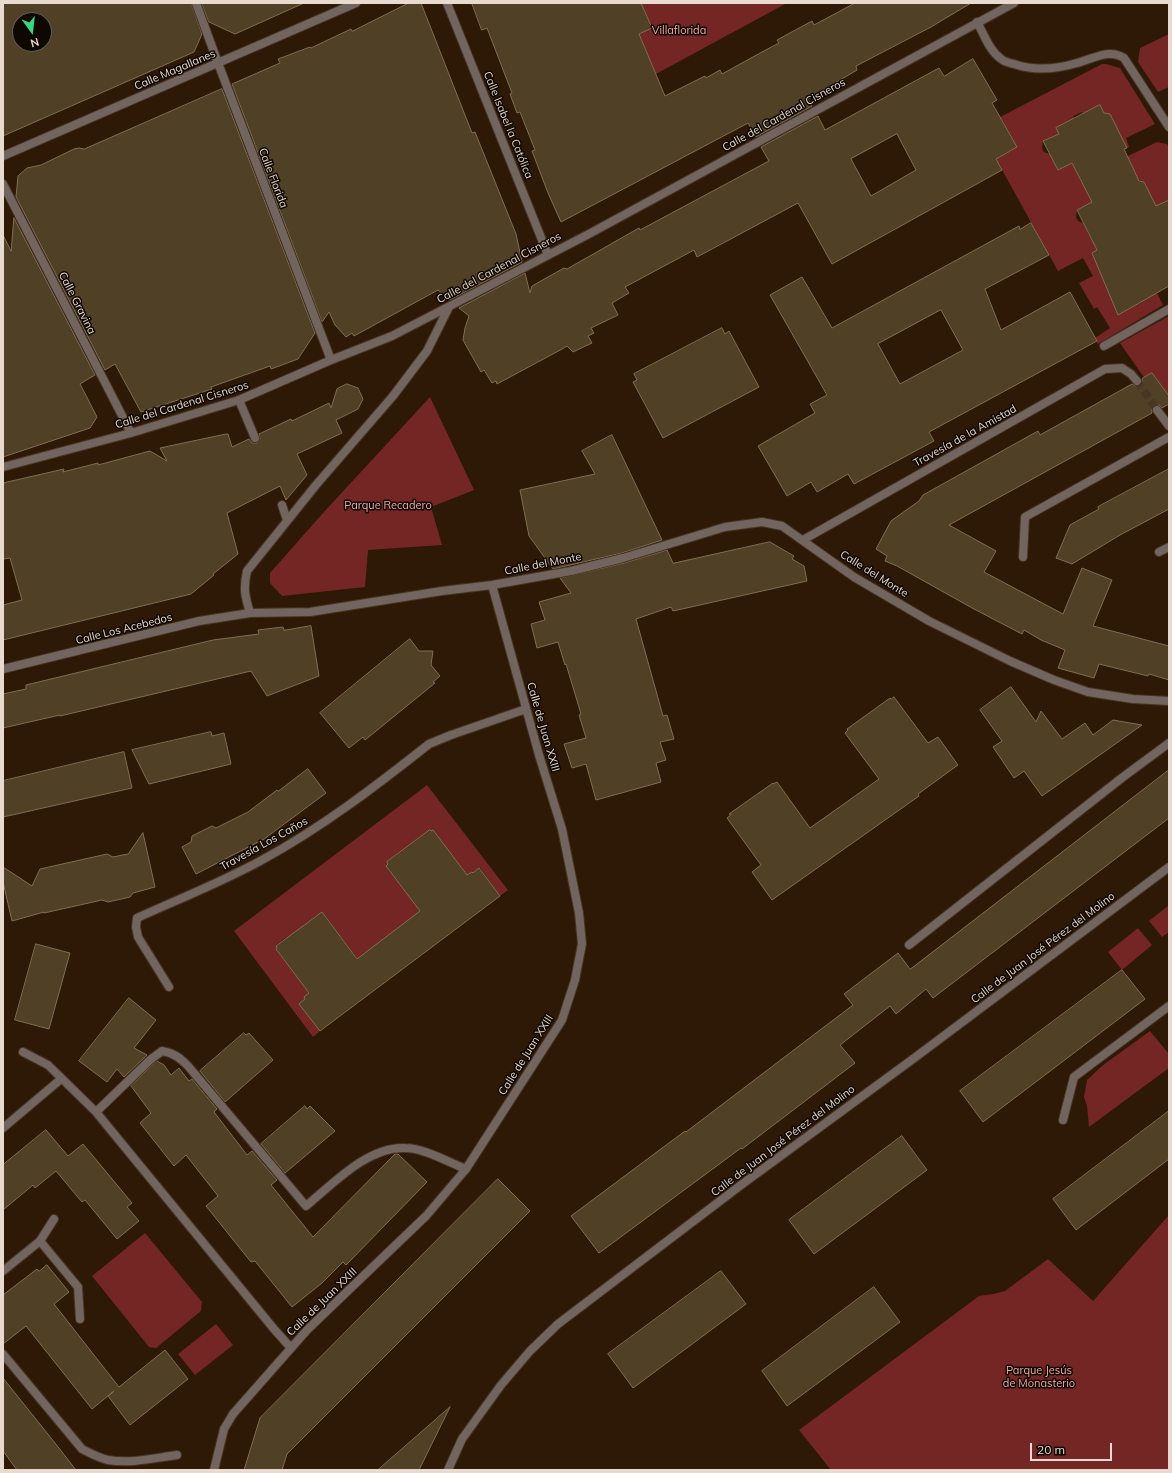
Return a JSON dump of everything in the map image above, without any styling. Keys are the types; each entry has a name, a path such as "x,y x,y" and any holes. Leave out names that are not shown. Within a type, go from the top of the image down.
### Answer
{"street":[{"name":"Calle Florida","path":"196,3 332,360"},
{"name":"Calle Magallanes","path":"3,156 356,3"},
{"name":"Calle Isabel la Católica","path":"447,3 548,255"},
{"name":"Calle del Cardenal Cisneros","path":"3,467 131,433 239,400 392,336 548,255 1014,3"},
{"path":"977,22 992,50 1001,60 1028,68 1046,68 1069,65 1099,56 1117,54 1124,58 1169,127"},
{"name":"Calle Gravina","path":"3,184 131,433"},
{"path":"250,613 245,596 244,584 247,571 287,520 393,396 427,351 449,307"},
{"path":"1104,346 1169,309"},
{"name":"Travesía de la Amistad","path":"803,540 1105,369 1122,368 1131,374 1137,381"},
{"path":"239,400 255,438"},
{"path":"1158,410 1169,426"},
{"path":"1023,556 1026,517 1169,437"},
{"path":"282,505 287,520"},
{"name":"Calle del Monte","path":"250,613 310,612 442,591 492,585 571,571 623,558 725,527 762,522 782,526 854,577 929,621 1010,661 1054,680 1088,692 1133,699 1169,701"},
{"path":"1159,552 1169,547"},
{"name":"Calle de Juan XXIII","path":"214,1470 224,1429 233,1414 307,1330 426,1216 466,1169 562,1020 575,980 582,944 579,913 562,829 539,755 492,585"},
{"name":"Calle Los Acebedos","path":"3,669 199,621 250,613"},
{"name":"Travesía Los Caños","path":"169,987 138,937 136,927 137,918 230,876 287,846 313,830 429,744 526,709"},
{"path":"909,946 1123,776 1169,743"},
{"name":"Calle de Juan José Pérez del Molino","path":"448,1470 462,1439 501,1385 530,1351 558,1324 741,1185 917,1056 1169,867"},
{"path":"1063,1120 1074,1077 1169,1006"},
{"path":"96,1112 150,1060 162,1051 169,1052 177,1056 188,1066 306,1206 361,1161 383,1150 405,1148 421,1151 466,1169"},
{"name":"Calle de Juan XXIII","path":"23,1052 48,1065 96,1112 291,1348"},
{"path":"3,1128 61,1079"},
{"path":"3,1271 40,1241 54,1219"},
{"path":"40,1241 78,1287 80,1319"},
{"path":"3,1354 82,1448 98,1457 108,1460 127,1462 177,1455"}],"green space":[{"name":"Villaflorida","path":"641,3 787,3 656,74 639,34 652,28"},
{"path":"1169,34 1169,87 1158,92 1138,62 1140,48"},
{"path":"1102,64 1120,68 1155,124 1126,138 1129,147 1105,159 1110,114 1104,113 1100,106 1083,114 1082,112 1073,116 1074,119 1056,128 1059,134 1043,141 1042,148 1044,152 1050,154 1058,170 1072,163 1077,173 1094,164 1097,171 1157,142 1167,144 1169,148 1169,200 1158,206 1164,217 1145,192 1147,187 1144,182 1138,179 1077,210 1076,217 1078,221 1083,223 1092,241 1112,231 1127,310 1157,293 1163,305 1098,344 1095,338 1110,328 1097,307 1094,309 1079,283 1093,276 1083,258 1058,271 996,159 1017,147 1002,120 981,131 979,128"},
{"path":"1169,316 1169,396 1152,374 1145,379 1120,343"},
{"name":"Parque Recadero","path":"430,397 474,490 431,507 442,545 368,550 365,587 282,596 270,583 270,573"},
{"path":"427,785 508,890 500,896 480,868 467,875 433,830 430,830 387,862 388,864 386,866 425,917 362,965 323,913 321,915 319,914 308,922 309,923 289,938 287,937 276,945 276,949 309,993 300,1004 320,1031 313,1037 234,931"},
{"path":"1169,905 1169,932 1162,937 1149,921"},
{"path":"1138,928 1152,945 1122,970 1108,952"},
{"path":"1150,1031 1169,1054 1169,1068 1089,1127 1087,1106 1084,1097 1087,1080 1103,1065"},
{"name":"Parque Jesús de Monasterio","path":"1169,1215 1169,1470 831,1470 799,1430 979,1296 1005,1291 1048,1259 1093,1301"},
{"path":"145,1233 202,1302 201,1311 156,1348 149,1347 92,1276"},
{"path":"216,1324 233,1345 195,1375 178,1354"}],"building":[{"path":"3,3 191,3 202,34 194,52 3,136"},
{"path":"202,3 304,3 235,34 209,22"},
{"path":"409,3 421,3 472,133 475,132 516,234 522,262 450,300 438,290 354,336 352,333 346,337 335,325 329,312 322,322 232,84 280,63 278,59 310,47 311,48 351,29 352,31"},
{"path":"472,3 641,3 652,28 639,34 665,96 705,76 706,78 720,70 722,74 779,43 777,40 812,21 814,25 855,3 971,3 931,27 856,66 857,70 808,99 812,106 756,137 748,123 561,222 532,151 535,150 520,112 517,113 510,94 512,93 487,28 482,30"},
{"path":"973,59 997,100 992,103 1017,147 996,159 1002,170 832,264 798,203 697,257 694,250 625,287 629,293 612,303 618,315 591,328 594,333 588,336 592,343 573,352 567,346 497,384 496,381 492,383 484,370 481,372 463,340 469,316 459,308 525,273 530,293 532,286 564,268 567,269 639,228 640,230 769,161 761,147 818,116 825,130 939,68 944,76","holes":["897,134 916,170 871,196 851,159"]},
{"path":"222,89 315,333 298,359 271,369 270,366 211,387 212,389 141,412 115,364 105,370 16,197 18,176 27,168 41,165 74,149 84,149"},
{"path":"1100,105 1104,113 1110,114 1127,148 1124,149 1139,181 1144,182 1156,206 1169,200 1169,286 1118,315 1092,253 1097,250 1077,210 1092,202 1072,163 1058,170 1043,141 1059,134 1056,128"},
{"path":"14,218 95,375 80,384 97,417 90,428 3,457 3,235 11,251"},
{"path":"1031,223 1049,255 985,289 1001,330 1070,292 1097,341 929,432 934,441 854,484 848,474 817,492 811,482 787,496 758,446 815,413 810,404 827,395 770,295 802,277 832,328 1019,226 1020,229","holes":["941,310 963,350 900,384 878,344"]},
{"path":"722,328 725,334 729,331 759,387 663,438 633,382 637,380 634,374"},
{"path":"1152,373 1169,396 1169,404 1162,408 1159,405 1154,405 1152,408 1152,413 949,525 996,551 984,572 1063,614 1082,568 1112,580 1093,626 1169,646 1169,680 1149,674 1148,676 1099,664 1094,678 1058,668 1065,650 1041,640 1024,630 1022,634 974,609 897,566 885,561 887,556 876,549 891,521 919,501 923,495 1038,431 1040,435 1132,384 1136,386 1140,385 1142,379"},
{"path":"347,384 358,388 363,399 358,409 336,420 342,433 297,454 307,475 286,500 280,486 227,513 238,554 191,594 3,640 3,605 22,600 10,558 3,559 3,483 64,469 63,472 98,463 98,465 150,451 167,461 160,448 226,434 228,434 232,447 249,439 252,443 257,443 260,439 259,434 291,419 292,421 329,403 331,408 337,389"},
{"path":"612,435 662,540 622,553 553,569 529,536 520,490 595,474 582,451"},
{"path":"1169,469 1169,509 1120,535 1072,564 1056,558 1070,525 1099,509 1098,507"},
{"path":"770,542 794,556 792,559 804,566 807,581 673,611 671,607 636,619 663,716 667,715 674,739 660,742 666,760 656,763 661,782 596,800 586,764 572,768 564,744 586,738 579,715 581,714 558,642 537,648 531,624 545,620 539,602 571,593 560,578 624,563 667,550 673,563"},
{"path":"311,626 319,676 267,696 251,671 3,728 3,694 26,689 26,685 213,640 259,634 258,630 283,627 284,630"},
{"path":"410,639 419,651 433,651 431,665 440,676 433,682 435,683 365,740 363,737 349,748 320,713"},
{"path":"1011,687 1036,722 1041,711 1062,739 1085,723 1093,735 1113,720 1142,725 1042,796 1024,771 1014,778 993,747 1002,741 980,710"},
{"path":"894,697 928,743 938,737 958,765 918,794 919,796 772,900 752,872 761,865 727,818 731,815 729,814 773,783 777,782 810,828 879,779 845,733 848,730 847,729 890,698 891,699"},
{"path":"211,732 212,736 224,733 231,764 149,784 132,750"},
{"path":"124,752 132,788 3,817 3,781"},
{"path":"308,769 326,793 264,839 196,874 182,847 191,842 192,836 212,826 216,828 248,812"},
{"path":"1169,770 1169,818 933,998 926,989 896,1014 890,1006 840,1045 855,1063 742,1149 741,1148 599,1253 571,1216 685,1131 686,1132 853,1005 844,994 898,953 910,969"},
{"path":"430,830 433,830 467,875 472,872 473,873 479,868 500,896 320,1031 299,1004 309,993 276,949 276,946 322,912 357,959 420,911 386,866 388,864 387,862"},
{"path":"143,833 155,887 133,893 130,897 108,902 102,900 44,912 12,921 3,882 3,867 32,886 40,869 107,854 113,857 128,854"},
{"path":"36,944 70,953 49,1029 15,1020"},
{"path":"1122,970 1145,999 983,1122 960,1091"},
{"path":"129,998 156,1020 134,1048 147,1055 124,1077 117,1069 107,1082 79,1061"},
{"path":"244,1033 246,1035 249,1033 273,1060 225,1102 200,1071"},
{"path":"157,1061 164,1065 171,1075 179,1068 189,1081 192,1079 217,1109 214,1112 247,1155 252,1151 277,1180 271,1185 313,1237 395,1154 398,1154 427,1182 346,1265 343,1262 322,1283 292,1307 255,1261 251,1262 206,1206 218,1196 186,1155 174,1166 140,1123 151,1113 131,1086"},
{"path":"305,1106 307,1109 310,1106 335,1131 285,1173 261,1144"},
{"path":"1169,1111 1169,1159 1076,1230 1053,1199"},
{"path":"46,1130 68,1156 83,1144 132,1203 127,1207 139,1221 117,1239 85,1200 82,1202 56,1171 35,1188 33,1185 3,1210 3,1165"},
{"path":"902,1136 927,1170 814,1254 789,1220"},
{"path":"498,1179 530,1211 287,1454 282,1470 244,1470 260,1418"},
{"path":"47,1265 69,1292 54,1304 119,1387 165,1350 188,1379 130,1425 108,1396 114,1391 92,1409 26,1326 3,1344 3,1295 37,1269 39,1271"},
{"path":"721,1271 746,1304 633,1388 608,1354"},
{"path":"874,1287 900,1322 787,1406 762,1371"},
{"path":"3,1378 76,1470 17,1470 3,1451"},
{"path":"450,1407 419,1470 378,1470"}],"tunnel":[{"path":"1137,381 1157,410"}]}
